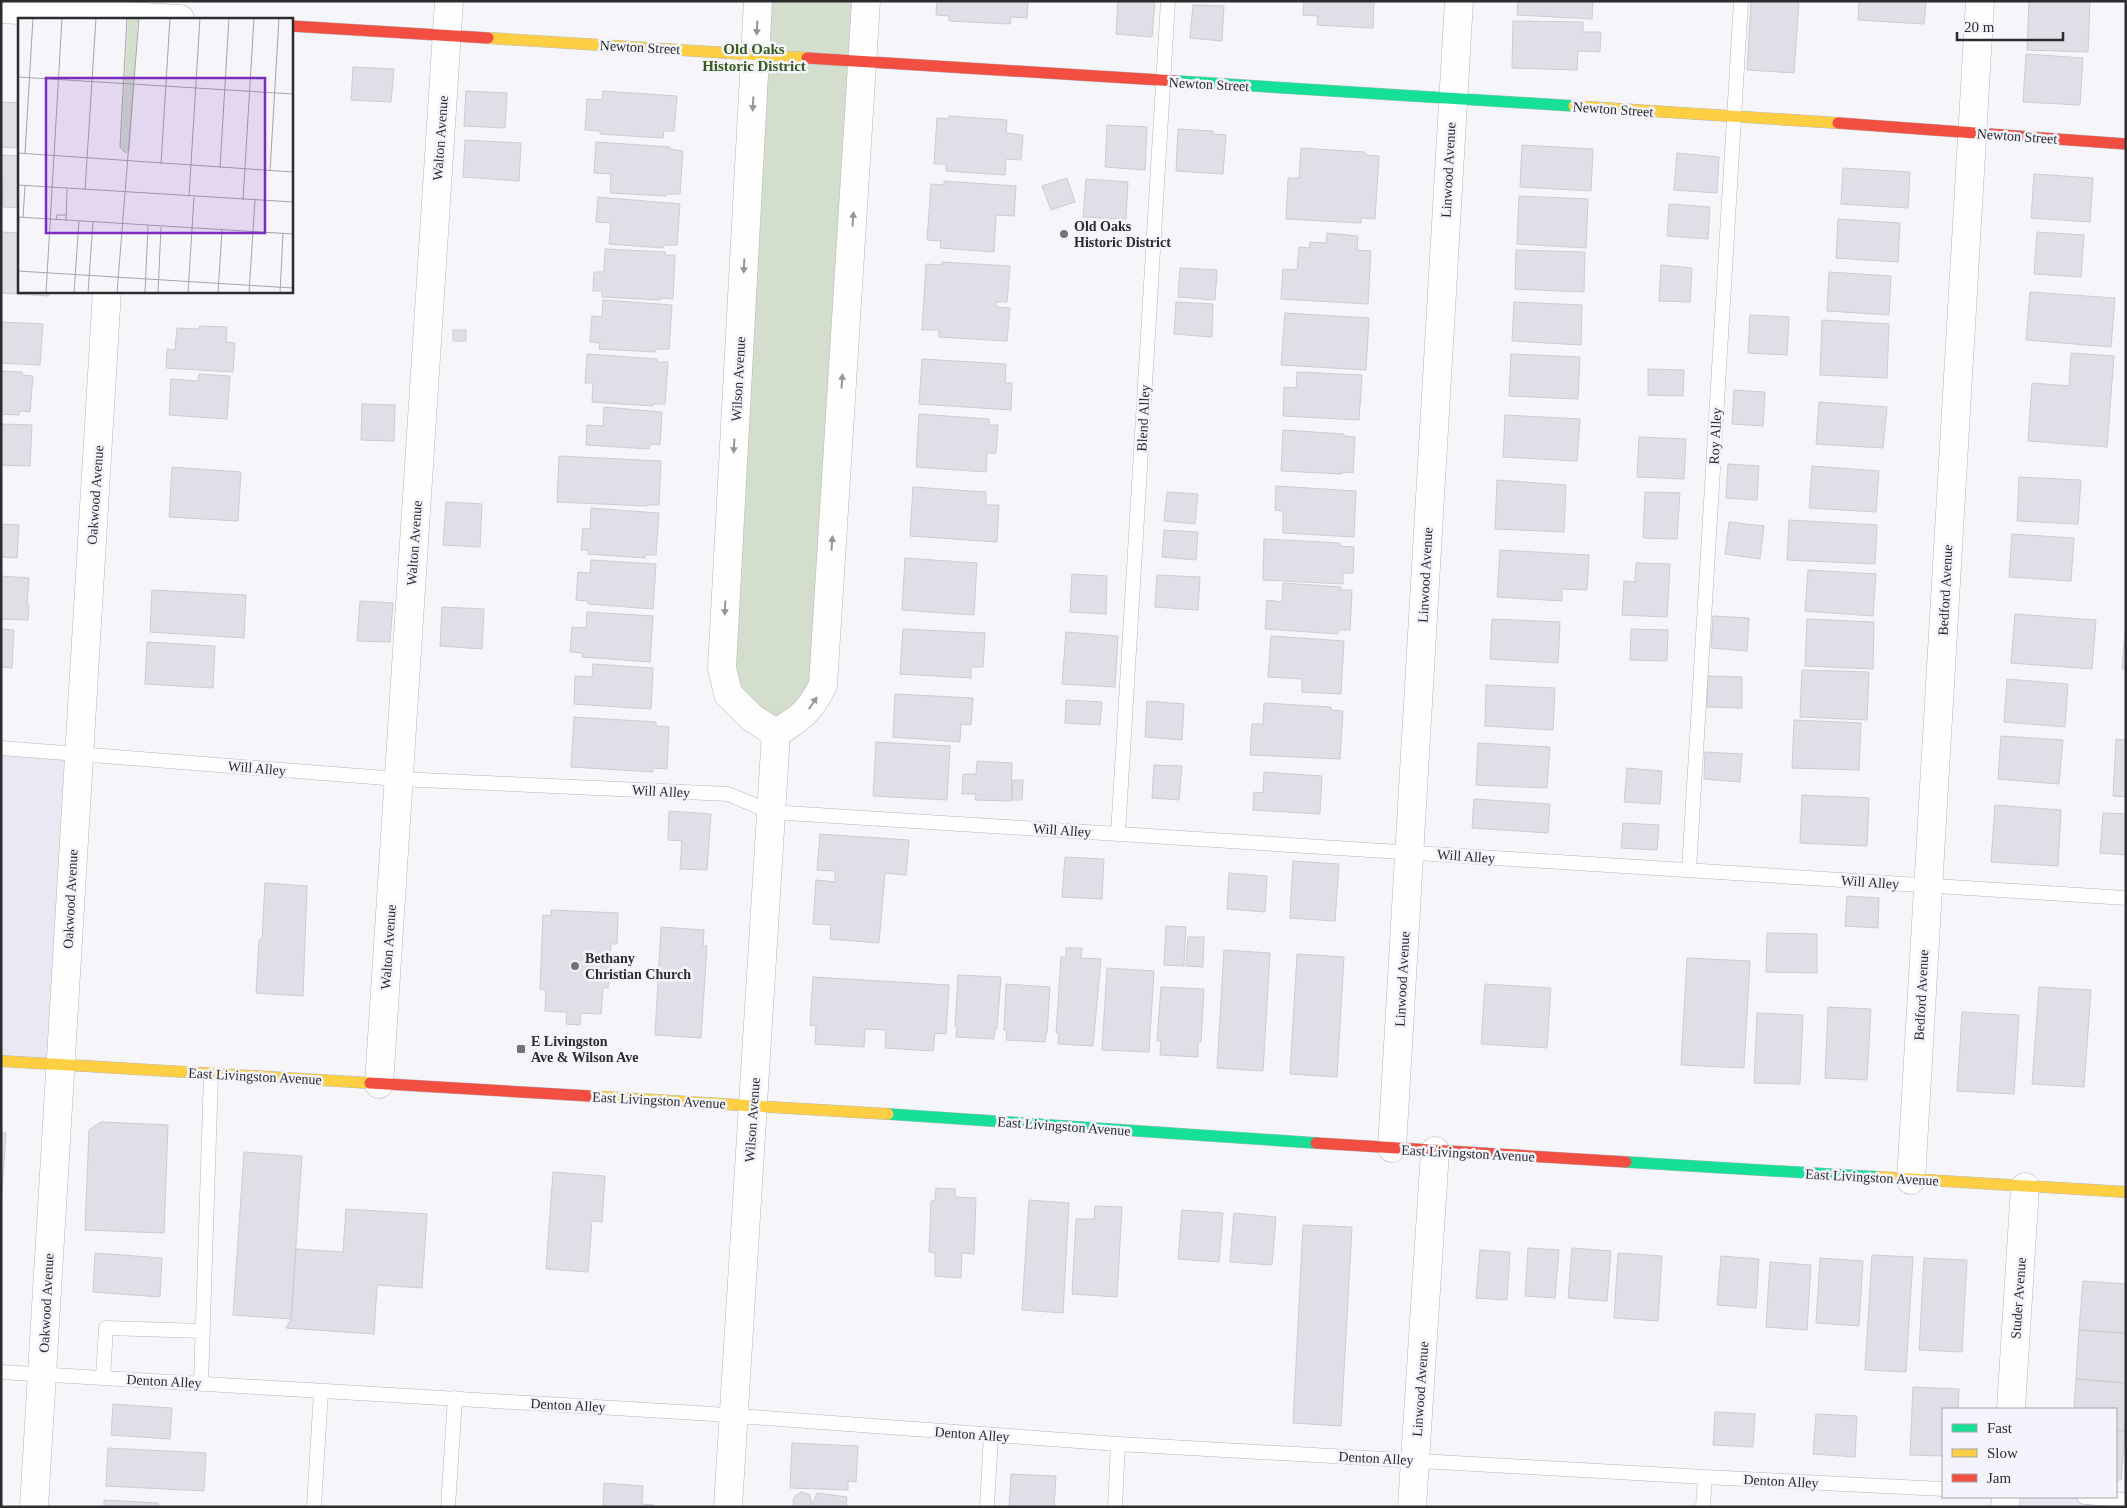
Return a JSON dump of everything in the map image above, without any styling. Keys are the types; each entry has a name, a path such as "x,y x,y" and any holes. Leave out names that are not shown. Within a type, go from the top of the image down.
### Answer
{"main road":[{"name":"Newton Street","path":"292,26 1164,82 1734,116 2126,144"},
{"name":"East Livingston Avenue","path":"1,1061 753,1106 1435,1151 2126,1192"}],"street":[{"name":"Walton Avenue","path":"379,1084 449,1"},
{"name":"Wilson Avenue","path":"728,1507 776,733 752,718 728,694 722,668 758,1"},
{"path":"776,733 798,720 814,704 823,685 866,1"},
{"name":"Linwood Avenue","path":"1392,1148 1459,1"},
{"name":"Bedford Avenue","path":"1911,1180 1980,1"},
{"path":"1,8 124,12 172,18"},
{"name":"Oakwood Avenue","path":"34,1507 107,292"},
{"name":"Linwood Avenue","path":"1412,1507 1435,1151"},
{"name":"Studer Avenue","path":"2011,1408 2025,1187"}],"lane":[{"name":"Blend Alley","path":"1118,834 1168,1"},
{"name":"Roy Alley","path":"1689,870 1741,1"},
{"name":"Will Alley","path":"1,748 398,779 728,794 771,812 2126,898"},
{"path":"201,1384 211,1074"},
{"path":"103,1378 106,1328 203,1331"},
{"name":"Denton Alley","path":"1,1372 734,1415 991,1436 1118,1444 1942,1489"},
{"path":"314,1507 322,1390"},
{"path":"448,1507 455,1398"},
{"path":"987,1507 991,1436"},
{"path":"1115,1507 1118,1444"},
{"path":"1703,1507 1705,1477"},
{"path":"2098,1498 2126,1500"}],"shaded area":[{"path":"1,746 74,750 57,1061 1,1058"},
{"path":"1998,1498 2117,1498 2126,1507 1998,1507"}],"green space":[{"path":"763,1 858,1 815,690 775,730 755,717 725,667"}],"building":[{"path":"937,1 1028,1 1027,18 1011,17 1010,24 949,21 949,16 936,15"},
{"path":"1118,1 1155,2 1152,37 1116,34"},
{"path":"1304,1 1374,1 1373,28 1317,25 1318,16 1303,15"},
{"path":"1518,1 1593,1 1592,19 1517,15"},
{"path":"1751,1 1799,1 1794,73 1747,70"},
{"path":"1846,1 1926,1 1924,24 1858,20 1859,2"},
{"path":"2029,1 2090,1 2088,52 2027,50"},
{"path":"1193,5 1224,6 1222,41 1190,38"},
{"path":"1513,21 1583,22 1583,32 1601,32 1600,52 1578,51 1577,70 1512,68"},
{"path":"2026,54 2083,58 2080,105 2023,102"},
{"path":"353,67 394,69 391,102 351,100"},
{"path":"466,91 507,93 505,128 464,126"},
{"path":"603,91 677,96 674,131 664,131 663,138 600,134 600,131 585,130 587,99 602,100"},
{"path":"1,102 18,103 18,148 1,147"},
{"path":"949,116 1007,120 1006,133 1023,135 1021,160 1006,159 1005,175 946,171 946,164 934,164 937,118 949,119"},
{"path":"1107,125 1147,127 1145,170 1105,167"},
{"path":"1178,129 1213,131 1213,134 1226,135 1223,174 1176,171"},
{"path":"465,140 521,143 519,181 463,177"},
{"path":"596,142 670,147 670,149 683,151 680,194 667,194 666,196 610,193 611,174 594,173"},
{"path":"1522,145 1593,149 1591,191 1520,187"},
{"path":"1301,148 1365,152 1365,155 1379,156 1375,219 1361,218 1361,223 1286,219 1288,178 1299,178"},
{"path":"1677,153 1719,157 1717,193 1674,190"},
{"path":"1,155 18,156 18,208 3,207"},
{"path":"1843,168 1910,172 1908,208 1841,204"},
{"path":"2034,174 2093,178 2090,222 2031,218"},
{"path":"1067,178 1075,202 1051,210 1042,186"},
{"path":"1086,179 1128,182 1126,219 1083,217"},
{"path":"944,181 1016,186 1014,216 996,215 994,252 940,248 941,241 927,240 931,184 944,185"},
{"path":"1519,196 1588,199 1586,248 1517,244"},
{"path":"598,197 680,204 677,245 664,245 663,248 609,244 611,223 596,222"},
{"path":"1669,204 1710,207 1708,239 1667,236"},
{"path":"1838,219 1900,223 1898,262 1836,258"},
{"path":"1,232 18,233 18,292 49,292 49,296 1,293"},
{"path":"2037,232 2084,235 2081,277 2034,274"},
{"path":"1327,233 1358,236 1357,250 1371,251 1368,304 1281,299 1283,269 1297,270 1299,247 1309,248 1310,242 1326,243"},
{"path":"605,249 665,252 665,255 675,255 673,299 602,297 602,291 593,291 594,272 604,272"},
{"path":"1516,250 1585,252 1584,292 1515,289"},
{"path":"942,262 1010,266 1007,302 996,302 996,307 1010,308 1007,341 939,337 939,330 922,330 926,264 942,265"},
{"path":"1661,265 1692,268 1690,302 1659,301"},
{"path":"1180,268 1217,270 1215,300 1178,297"},
{"path":"1829,272 1891,276 1889,315 1827,311"},
{"path":"2030,292 2115,298 2111,347 2026,340"},
{"path":"603,300 672,305 669,349 656,349 655,352 599,349 600,343 590,342 592,316 602,317"},
{"path":"1176,302 1213,304 1212,337 1174,334"},
{"path":"1514,302 1582,305 1581,345 1512,341"},
{"path":"1285,313 1369,318 1366,370 1281,365"},
{"path":"1750,315 1789,317 1787,355 1748,353"},
{"path":"1822,320 1889,324 1887,378 1820,375"},
{"path":"1,322 43,324 40,365 1,363"},
{"path":"200,326 227,327 226,342 235,343 233,372 166,368 167,349 175,350 177,328 199,329"},
{"path":"453,330 466,330 466,341 453,341"},
{"path":"2071,353 2114,356 2107,447 2028,441 2032,383 2069,386"},
{"path":"587,354 657,359 657,362 668,362 665,404 653,404 653,406 592,402 593,383 585,383"},
{"path":"1511,354 1580,357 1578,399 1509,396"},
{"path":"922,359 1006,364 1005,383 1012,383 1011,410 919,404"},
{"path":"1648,369 1684,370 1683,396 1648,395"},
{"path":"1,371 22,372 22,375 33,376 30,412 20,411 19,415 1,414"},
{"path":"1297,372 1362,375 1359,420 1283,416 1284,387 1296,388"},
{"path":"199,374 230,376 227,419 169,415 171,379 198,381"},
{"path":"1734,390 1765,392 1763,426 1732,424"},
{"path":"1819,402 1887,407 1883,448 1816,444"},
{"path":"362,404 395,405 394,441 361,440"},
{"path":"604,407 662,412 660,445 650,444 649,449 586,445 587,425 603,426"},
{"path":"919,414 989,419 989,425 998,425 996,453 987,453 986,472 916,467"},
{"path":"1505,415 1580,419 1577,461 1503,457"},
{"path":"1,424 32,425 30,466 1,465"},
{"path":"1283,430 1344,434 1344,436 1355,437 1353,473 1281,471"},
{"path":"1639,437 1686,439 1684,479 1637,477"},
{"path":"559,456 661,461 659,505 557,502"},
{"path":"1728,464 1759,466 1757,500 1726,498"},
{"path":"1812,466 1879,471 1876,512 1809,508"},
{"path":"172,467 241,472 238,521 169,517"},
{"path":"2019,477 2081,480 2078,524 2017,521"},
{"path":"1497,480 1566,485 1564,532 1495,529"},
{"path":"1276,486 1356,491 1354,537 1283,533 1283,511 1275,510"},
{"path":"913,487 986,492 986,505 999,505 997,542 910,536"},
{"path":"1167,492 1198,494 1195,524 1164,521"},
{"path":"1645,492 1680,493 1677,539 1643,538"},
{"path":"446,502 482,504 480,547 443,545"},
{"path":"591,508 659,513 656,555 645,555 645,558 588,554 588,550 581,550 583,528 590,529"},
{"path":"1789,520 1877,525 1875,564 1787,560"},
{"path":"1729,522 1764,526 1760,559 1725,554"},
{"path":"1,524 19,525 17,558 1,557"},
{"path":"1164,530 1198,532 1196,560 1162,557"},
{"path":"2012,534 2074,538 2071,581 2009,577"},
{"path":"1264,539 1340,543 1340,546 1354,547 1353,573 1343,573 1343,584 1263,580"},
{"path":"1500,550 1589,555 1587,590 1562,589 1562,601 1497,597"},
{"path":"905,558 977,563 974,615 902,610"},
{"path":"591,560 656,564 653,609 588,604 588,601 576,600 578,572 590,573"},
{"path":"1636,563 1670,564 1667,617 1622,615 1624,581 1635,582"},
{"path":"1808,570 1876,574 1873,616 1805,611"},
{"path":"1072,574 1107,576 1106,614 1070,612"},
{"path":"1157,575 1200,577 1198,610 1155,607"},
{"path":"1,576 29,578 28,620 1,619"},
{"path":"1283,583 1341,587 1340,590 1352,590 1350,630 1338,630 1338,634 1265,629 1267,600 1282,602"},
{"path":"152,590 246,595 244,638 150,632"},
{"path":"360,601 393,603 390,642 357,641"},
{"path":"442,607 484,609 482,649 440,646"},
{"path":"587,612 653,616 650,662 582,657 582,653 570,652 572,627 586,628"},
{"path":"2015,614 2096,620 2092,669 2011,663"},
{"path":"1713,616 1749,618 1747,651 1711,648"},
{"path":"1492,619 1560,622 1558,663 1490,659"},
{"path":"1807,619 1874,622 1873,669 1805,666"},
{"path":"2126,621 2126,669 2122,669"},
{"path":"1,629 14,630 12,668 1,667"},
{"path":"903,629 985,633 983,667 971,667 971,678 900,674"},
{"path":"1631,629 1668,630 1667,661 1630,660"},
{"path":"1066,632 1118,636 1115,687 1062,684"},
{"path":"1271,636 1344,641 1341,694 1302,692 1302,679 1268,677"},
{"path":"147,642 215,646 213,688 145,684"},
{"path":"593,664 653,668 651,709 574,704 575,676 592,677"},
{"path":"1802,670 1869,672 1867,720 1800,717"},
{"path":"1708,676 1742,677 1742,708 1707,707"},
{"path":"2007,679 2068,684 2065,727 2004,722"},
{"path":"1486,685 1555,688 1553,730 1485,726"},
{"path":"895,694 973,698 971,725 961,724 960,742 893,737"},
{"path":"1066,700 1102,702 1100,725 1065,723"},
{"path":"1147,701 1184,704 1182,740 1145,737"},
{"path":"1264,703 1331,707 1331,710 1343,711 1340,759 1250,755 1252,724 1263,724"},
{"path":"574,717 656,722 656,726 669,727 667,769 653,768 653,772 571,767"},
{"path":"1794,720 1861,723 1859,770 1792,768"},
{"path":"2001,736 2063,740 2059,784 1998,779"},
{"path":"2116,739 2126,740 2126,797 2113,796"},
{"path":"876,742 950,746 947,800 873,796"},
{"path":"1478,743 1550,747 1547,788 1476,785"},
{"path":"1705,752 1742,754 1740,782 1704,779"},
{"path":"977,761 1012,763 1011,801 975,800 976,794 962,794 963,774 976,774"},
{"path":"1154,765 1182,766 1179,800 1152,798"},
{"path":"1627,768 1662,771 1660,804 1624,802"},
{"path":"1264,772 1322,776 1320,814 1253,810 1254,792 1263,793"},
{"path":"1013,780 1023,780 1022,800 1012,800"},
{"path":"1802,795 1869,798 1867,846 1800,843"},
{"path":"1474,799 1550,804 1548,833 1472,828"},
{"path":"1995,805 2061,810 2058,866 1991,862"},
{"path":"669,811 711,814 707,870 680,869 682,841 668,840"},
{"path":"2103,813 2126,814 2126,855 2100,853"},
{"path":"1623,823 1659,825 1657,850 1621,848"},
{"path":"820,834 909,840 906,875 885,873 879,943 830,939 831,925 813,924 816,880 835,882 835,871 817,870"},
{"path":"1065,857 1104,859 1102,899 1062,897"},
{"path":"1293,861 1339,864 1335,921 1290,918"},
{"path":"1229,873 1267,876 1265,912 1227,909"},
{"path":"265,883 307,886 303,996 256,993 259,940 262,940"},
{"path":"1847,896 1879,898 1878,928 1845,926"},
{"name":"Bethany Christian Church","path":"551,910 618,913 617,944 611,944 608,988 603,988 601,1014 581,1013 580,1025 566,1024 567,1012 545,1011 546,990 540,989 543,915 551,916"},
{"path":"1166,926 1186,927 1184,966 1164,965"},
{"path":"661,927 704,930 703,946 707,946 701,1038 655,1035"},
{"path":"1767,933 1817,934 1817,973 1766,972"},
{"path":"1188,937 1204,937 1203,967 1186,966"},
{"path":"1066,948 1082,948 1081,958 1101,959 1093,1046 1058,1044 1059,1033 1056,1033 1061,957 1066,957"},
{"path":"1224,950 1270,953 1263,1071 1217,1068"},
{"path":"1297,954 1344,957 1337,1077 1290,1074"},
{"path":"1687,958 1750,961 1744,1068 1681,1065"},
{"path":"1107,968 1154,971 1149,1052 1102,1050"},
{"path":"958,975 1001,977 997,1029 995,1029 994,1039 956,1037"},
{"path":"813,977 949,985 946,1034 935,1033 933,1051 885,1048 886,1030 865,1029 864,1047 815,1044 816,1026 810,1025"},
{"path":"1006,984 1050,987 1045,1042 1006,1040 1007,1031 1004,1030"},
{"path":"1485,984 1551,988 1547,1048 1481,1044"},
{"path":"1161,987 1204,989 1201,1042 1198,1042 1198,1057 1160,1055 1161,1041 1157,1041"},
{"path":"2039,987 2091,990 2084,1087 2032,1084"},
{"path":"1828,1007 1871,1009 1867,1080 1825,1078"},
{"path":"1962,1012 2019,1015 2014,1094 1957,1091"},
{"path":"1757,1013 1803,1015 1800,1084 1754,1083"},
{"path":"101,1122 168,1125 164,1233 85,1230 89,1130"},
{"path":"1,1133 6,1133 1,1206"},
{"path":"244,1152 302,1156 291,1319 233,1315"},
{"path":"553,1172 605,1176 602,1222 592,1221 588,1272 546,1269"},
{"path":"936,1188 955,1189 955,1197 976,1198 974,1254 962,1253 961,1278 935,1276 935,1253 929,1252 931,1201 935,1201"},
{"path":"1029,1200 1069,1203 1063,1313 1022,1310"},
{"path":"1095,1206 1122,1207 1117,1297 1072,1294 1076,1219 1094,1219"},
{"path":"346,1209 427,1214 422,1288 377,1285 374,1334 286,1328 291,1319 296,1249 343,1252"},
{"path":"1182,1210 1223,1213 1219,1262 1178,1259"},
{"path":"1234,1213 1276,1217 1272,1265 1230,1262"},
{"path":"1303,1225 1352,1227 1341,1426 1293,1423"},
{"path":"1528,1248 1559,1250 1555,1298 1525,1296"},
{"path":"1572,1248 1611,1251 1607,1301 1568,1298"},
{"path":"1480,1250 1510,1252 1507,1300 1476,1298"},
{"path":"95,1253 162,1258 160,1297 93,1292"},
{"path":"1618,1253 1662,1256 1658,1321 1614,1318"},
{"path":"1872,1255 1913,1257 1906,1372 1865,1370"},
{"path":"1721,1256 1759,1259 1756,1308 1717,1305"},
{"path":"1820,1258 1863,1261 1859,1326 1816,1323"},
{"path":"1924,1258 1967,1260 1962,1352 1919,1350"},
{"path":"1770,1262 1811,1265 1807,1330 1766,1327"},
{"path":"2083,1281 2126,1284 2126,1333 2079,1330"},
{"path":"2079,1330 2126,1333 2126,1383 2076,1379"},
{"path":"2076,1379 2126,1383 2125,1431 2117,1430 2117,1408 2074,1408"},
{"path":"1913,1387 1959,1389 1958,1408 1942,1408 1942,1456 1910,1455"},
{"path":"113,1404 172,1408 170,1439 111,1435"},
{"path":"1715,1412 1755,1414 1753,1447 1713,1445"},
{"path":"1816,1414 1857,1416 1855,1457 1813,1454"},
{"path":"2117,1430 2125,1431 2121,1480 2117,1480"},
{"path":"792,1443 858,1446 856,1482 848,1481 848,1490 790,1488"},
{"path":"108,1448 206,1453 204,1491 106,1486"},
{"path":"1011,1474 1056,1476 1054,1507 1009,1507"},
{"path":"604,1483 643,1486 642,1504 654,1505 654,1507 603,1507"},
{"path":"802,1492 810,1495 812,1505 817,1493 847,1497 846,1507 794,1507 793,1499"},
{"path":"104,1500 158,1503 158,1507 104,1507"}],"traffic: fast":[{"path":"1176,81 1574,106"},
{"path":"888,1114 1316,1143"},
{"path":"1626,1162 1878,1177"}],"traffic: slow":[{"path":"488,38 807,58"},
{"path":"1574,106 1838,123"},
{"path":"1,1061 370,1083"},
{"path":"590,1096 888,1114"},
{"path":"1878,1177 2126,1192"}],"traffic: jam":[{"path":"292,26 488,38"},
{"path":"807,58 1176,81"},
{"path":"1838,123 2126,144"},
{"path":"370,1083 590,1096"},
{"path":"1316,1143 1626,1162"}],"place":[{"name":"Old Oaks Historic District","path":"1064,234"},
{"name":"Bethany Christian Church","path":"575,966"},
{"name":"E Livingston Ave & Wilson Ave","path":"521,1049"}],"district":[{"name":"Old Oaks Historic District","path":"754,58"}]}
